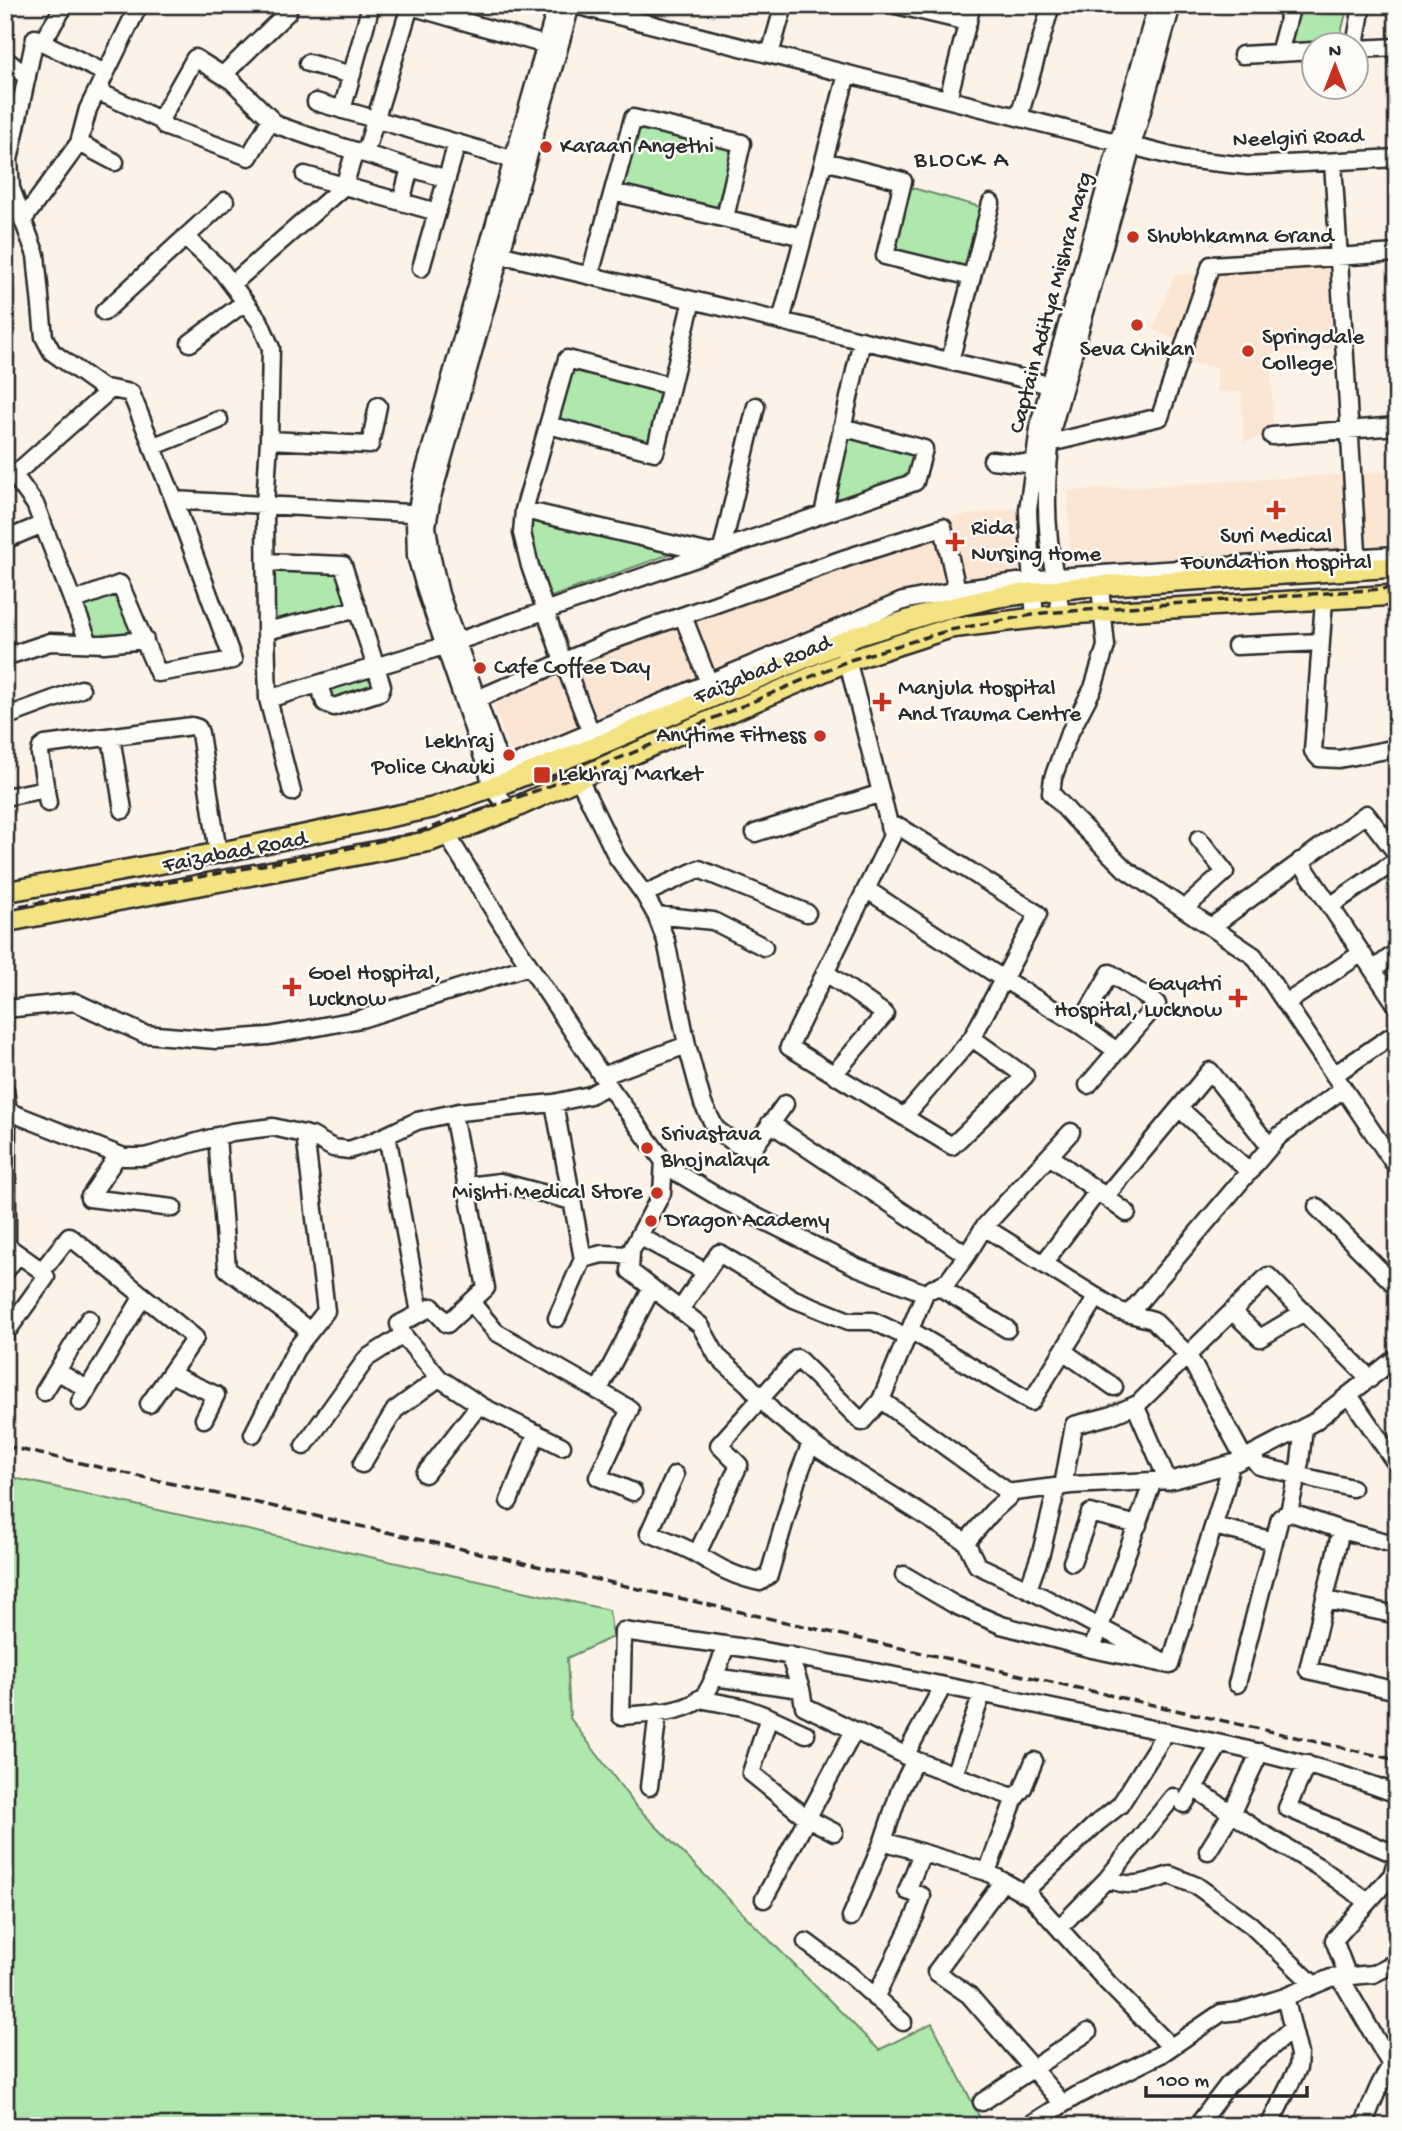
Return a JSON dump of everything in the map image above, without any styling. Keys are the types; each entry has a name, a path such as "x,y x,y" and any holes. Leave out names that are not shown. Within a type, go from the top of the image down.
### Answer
{"main road":[{"name":"Faizabad Road","path":"5,922 431,841 579,779 845,652 941,610 1032,586 1057,584 1100,587 1358,564 1397,567"},
{"name":"Faizabad Road","path":"5,892 218,853 432,808 497,779 845,652 950,628 1061,615 1397,595"}],"street":[{"path":"42,43 65,5"},
{"path":"15,214 79,143 88,109 139,5"},
{"path":"342,110 370,5"},
{"path":"497,779 477,699 428,597 416,556 423,514 423,476 494,252 552,47 557,5"},
{"path":"552,47 573,5"},
{"name":"Neelgiri Road","path":"573,5 1183,159 1248,166 1397,158"},
{"path":"770,54 784,5"},
{"path":"948,99 972,5"},
{"path":"1019,117 1051,5"},
{"name":"Captain Aditya Mishra Marg","path":"1061,615 1049,542 1047,503 1050,443 1057,387 1125,144 1157,5"},
{"name":"Captain Aditya Mishra Marg","path":"1125,144 1172,5"},
{"path":"1279,53 1293,5"},
{"path":"1358,32 1362,5"},
{"path":"232,284 344,186 376,119 409,6 447,11 552,47"},
{"path":"903,6 968,22"},
{"path":"223,75 288,12"},
{"path":"72,601 120,584 158,673 233,660 131,393 100,387 52,352 44,337 36,256 15,214 9,160 35,38 105,73"},
{"path":"1370,47 1397,47"},
{"path":"1242,55 1300,52"},
{"path":"160,120 195,58 232,81 277,125 447,179"},
{"path":"5,59 27,77"},
{"path":"308,63 352,75"},
{"path":"781,321 847,74"},
{"path":"97,91 160,120 166,127 249,157 271,119"},
{"path":"316,102 519,161"},
{"path":"5,106 19,116"},
{"path":"590,275 633,118 742,143 725,218"},
{"path":"79,143 116,162"},
{"path":"421,268 457,143"},
{"path":"824,161 903,181 885,256 972,277"},
{"path":"1333,162 1358,564"},
{"path":"401,202 410,168"},
{"path":"305,175 437,212"},
{"path":"613,192 803,237"},
{"path":"104,312 225,201"},
{"path":"950,361 991,203"},
{"path":"185,237 221,270 232,284 260,322 271,348 265,505 268,699 292,792"},
{"path":"494,252 1057,387"},
{"path":"1050,443 1160,416 1211,265 1397,253"},
{"path":"548,425 655,452 692,300"},
{"path":"190,343 245,302"},
{"path":"823,514 862,340"},
{"path":"591,733 530,566 522,533 524,510 567,359 671,386"},
{"name":"Captain Aditya Mishra Marg","path":"1035,618 1028,510 1040,421 1057,387"},
{"path":"89,643 35,504 14,475 111,389"},
{"path":"269,440 370,445 378,406"},
{"path":"716,551 756,407"},
{"path":"152,447 219,420"},
{"path":"1272,436 1397,426"},
{"path":"268,699 450,644 915,482 925,449 842,427"},
{"path":"992,460 1035,465"},
{"path":"174,500 423,514"},
{"path":"524,510 716,551"},
{"path":"5,540 43,524"},
{"path":"477,699 562,658 846,558 943,527 957,590"},
{"path":"1057,584 1161,572 1358,564 1397,555"},
{"path":"266,562 343,565 382,686 380,692 334,707 325,703 319,685"},
{"path":"497,779 591,733 903,601 957,590 1032,586"},
{"path":"1100,587 1106,646 1093,688 1068,736 1056,767 1051,793 1125,869 1254,956 1397,1168"},
{"path":"1324,600 1313,751 1319,758 1339,759 1397,748"},
{"path":"266,631 358,609"},
{"path":"683,616 709,683"},
{"path":"5,657 50,642 145,640"},
{"path":"1236,646 1321,642"},
{"path":"450,644 510,810"},
{"path":"845,652 892,836 789,1047 951,1146 1025,1076 972,1038"},
{"path":"5,717 81,689"},
{"path":"5,797 47,796 40,754 41,748 46,745 192,726 198,728 200,733 218,853"},
{"path":"111,737 123,810"},
{"path":"579,779 617,857 656,915 666,941 687,1045 703,1104 716,1129 736,1144 754,1147 785,1104"},
{"path":"755,833 881,793"},
{"path":"1211,927 1366,814 1397,854"},
{"path":"890,827 900,827 1038,914 972,1038 904,1117"},
{"path":"447,835 605,1081 668,1167 723,1200 856,1267 931,1289 1007,1329"},
{"path":"1184,909 1226,872 1199,839"},
{"path":"1330,906 1397,860"},
{"path":"1300,862 1397,1006"},
{"path":"644,894 699,869 807,913"},
{"path":"866,889 1117,1051"},
{"path":"656,915 713,921 764,947"},
{"path":"1373,970 1397,952"},
{"path":"1286,1003 1362,953"},
{"path":"5,1009 75,1002 144,1034 216,1040 269,1036 360,1019 529,966"},
{"path":"825,972 885,1014 834,1074"},
{"path":"1080,1025 1110,973 1157,1004 1088,1085"},
{"path":"1334,1075 1397,1032"},
{"path":"7,1111 124,1157 145,1157 232,1132 273,1127 304,1135 333,1148 349,1150 417,1121 453,1114 554,1103 590,1095 605,1081 687,1045"},
{"path":"1043,1264 1210,1071 1270,1147"},
{"path":"1129,1314 1279,1136 1343,1089"},
{"path":"5,1090 7,1246 42,1271 46,1277 5,1334"},
{"path":"554,1103 583,1258 557,1318"},
{"path":"1179,1108 1250,1172"},
{"path":"453,1114 486,1289 447,1324 432,1307 399,1324 403,1335 439,1378 479,1405 562,1446"},
{"path":"770,1123 967,1255"},
{"path":"696,1554 739,1465 719,1445 760,1398 797,1358 862,1422 881,1400 908,1334 931,1289 948,1281 984,1227 1071,1132"},
{"path":"253,1434 296,1349 326,1311 304,1135"},
{"path":"387,1135 420,1313"},
{"path":"218,1136 227,1269 310,1331"},
{"path":"118,1154 89,1198 173,1208"},
{"path":"1050,1156 1127,1213"},
{"path":"664,1161 662,1193 631,1255 630,1271 700,1325 717,1356 774,1413 811,1443 966,1542 977,1565 1028,1589 1170,1665"},
{"path":"467,1186 500,1182 572,1201"},
{"path":"1317,1207 1397,1287"},
{"path":"984,1227 1119,1311 1153,1320 1188,1355 1242,1459 1259,1466 1352,1488"},
{"path":"42,1271 69,1236 195,1338 149,1404"},
{"path":"639,1236 706,1272"},
{"path":"680,1310 719,1253 794,1299 849,1321 873,1321 908,1334 1031,1402 1097,1297"},
{"path":"5,1272 18,1254"},
{"path":"583,1258 602,1254 631,1255"},
{"path":"1028,1589 1060,1486 1074,1425 1110,1416 1135,1405 1268,1276 1370,1379"},
{"path":"598,1391 652,1288"},
{"path":"57,1371 84,1396 143,1296"},
{"path":"471,1302 496,1332 630,1409 598,1477 633,1492"},
{"path":"1232,1311 1260,1338 1304,1312"},
{"path":"44,1392 89,1319"},
{"path":"304,1446 367,1357 403,1335"},
{"path":"1063,1351 1114,1387"},
{"path":"966,1542 1014,1492 1060,1486 1161,1481 1242,1459 1314,1422 1397,1357"},
{"path":"170,1374 216,1395 204,1419"},
{"path":"362,1464 395,1410 439,1378"},
{"path":"1349,1395 1397,1465"},
{"path":"881,1400 1011,1494"},
{"path":"425,1475 479,1405"},
{"path":"1092,1649 1138,1525 1161,1481 1135,1405"},
{"path":"1237,1684 1280,1518 1289,1512 1304,1427"},
{"path":"509,1501 537,1433"},
{"path":"675,1475 649,1533 739,1577 760,1582 769,1576 797,1479 811,1443"},
{"path":"1170,1665 1214,1526 1242,1459"},
{"path":"1289,1512 1397,1545"},
{"path":"1072,1562 1090,1513 1138,1525"},
{"path":"1214,1526 1274,1541"},
{"path":"1341,1530 1308,1670 1397,1691"},
{"path":"904,1576 955,1605 1001,1625 1092,1649 1170,1665"},
{"path":"1326,1600 1397,1615"},
{"path":"726,1646 706,1695 686,1707 658,1713 621,1716 623,1631 789,1655 1166,1732 1307,1764 1397,1794"},
{"path":"789,1655 804,1706 910,1758 1015,1798"},
{"path":"713,1677 801,1689"},
{"path":"851,1917 883,1841 910,1758 943,1686"},
{"path":"954,1775 982,1694"},
{"path":"699,1699 742,1707 806,1734"},
{"path":"649,1787 658,1713"},
{"path":"769,1717 751,1773 807,1818 834,1832"},
{"path":"764,1899 854,1731"},
{"path":"1024,1893 1097,1823 1120,1805 1166,1732"},
{"path":"1059,1928 1178,1801 1194,1788 1220,1744"},
{"path":"1208,1851 1232,1812 1260,1752"},
{"path":"987,1872 1015,1798 1023,1788 1034,1761"},
{"path":"1307,1764 1287,1808 1397,1857 1392,1875 1334,1940 1344,1977 1394,2062 1377,2091 1363,2126"},
{"path":"1194,1788 1256,1830 1319,1867 1368,1902"},
{"path":"883,1841 987,1872 1031,1897 1108,1983 1171,2047"},
{"path":"876,1998 922,1896 907,1891 922,1853"},
{"path":"1107,1879 1122,1885 1138,1886 1170,1875 1198,1886 1251,1925 1314,1985"},
{"path":"1003,1881 936,1972 969,1995 1063,2104"},
{"path":"806,1942 849,1974 903,2022"},
{"path":"1028,2126 1063,2104 1171,2047 1221,2013 1240,2011 1284,1997 1331,1978 1373,1974 1397,1962"},
{"path":"1269,2126 1298,2068 1299,2054 1284,1997"},
{"path":"1197,2126 1228,2085 1293,2029"},
{"path":"982,2102 1088,2032"}],"shaded area":[{"name":"Springdale College","path":"1336,261 1342,347 1271,355 1273,433 1244,442 1242,392 1217,392 1217,367 1185,363 1190,345 1153,330 1174,275 1213,274 1215,267"},
{"path":"1397,471 1397,548 1070,568 1068,491"},
{"path":"1016,508 1024,569 884,600 511,753 491,699 897,546 939,535 953,517"}],"green space":[{"path":"1290,5 1348,5 1341,32 1300,32 1300,44 1278,43"},
{"path":"638,124 733,148 716,210 622,186"},
{"path":"909,187 984,208 967,271 892,251"},
{"path":"572,365 665,390 650,446 557,422"},
{"path":"847,438 914,452 907,478 832,502"},
{"path":"532,518 673,553 548,598 532,547"},
{"path":"269,565 336,568 349,608 270,626"},
{"path":"118,587 139,637 92,640 77,603"},
{"path":"372,672 377,688 329,702 324,686"},
{"path":"5,1476 609,1610 613,1637 567,1658 570,1718 635,1805 879,2050 932,2023 984,2126 5,2126"}],"railway":[{"path":"5,908 189,879 336,851 418,832 544,788 625,756 850,660 950,630 1043,613 1397,588"},
{"path":"5,1446 1397,1760"}],"place":[{"name":"Karaari Angethi","path":"546,147"},
{"name":"Shubhkamna Grand","path":"1133,237"},
{"name":"Seva Chikan","path":"1137,325"},
{"name":"Springdale College","path":"1248,351"},
{"name":"Suri Medical Foundation Hospital","path":"1276,510"},
{"name":"Rida Nursing Home","path":"955,542"},
{"name":"Cafe Coffee Day","path":"480,668"},
{"name":"Manjula Hospital And Trauma Centre","path":"882,702"},
{"name":"Anytime Fitness","path":"820,736"},
{"name":"Lekhraj Police Chauki","path":"509,755"},
{"name":"Lekhraj Market","path":"542,775"},
{"name":"Goel Hospital, Lucknow","path":"292,987"},
{"name":"Gayatri Hospital, Lucknow","path":"1238,998"},
{"name":"Srivastava Bhojnalaya","path":"647,1148"},
{"name":"Mishti Medical Store","path":"657,1193"},
{"name":"Dragon Academy","path":"651,1221"}],"district":[{"name":"BLOCK A","path":"962,161"}]}
